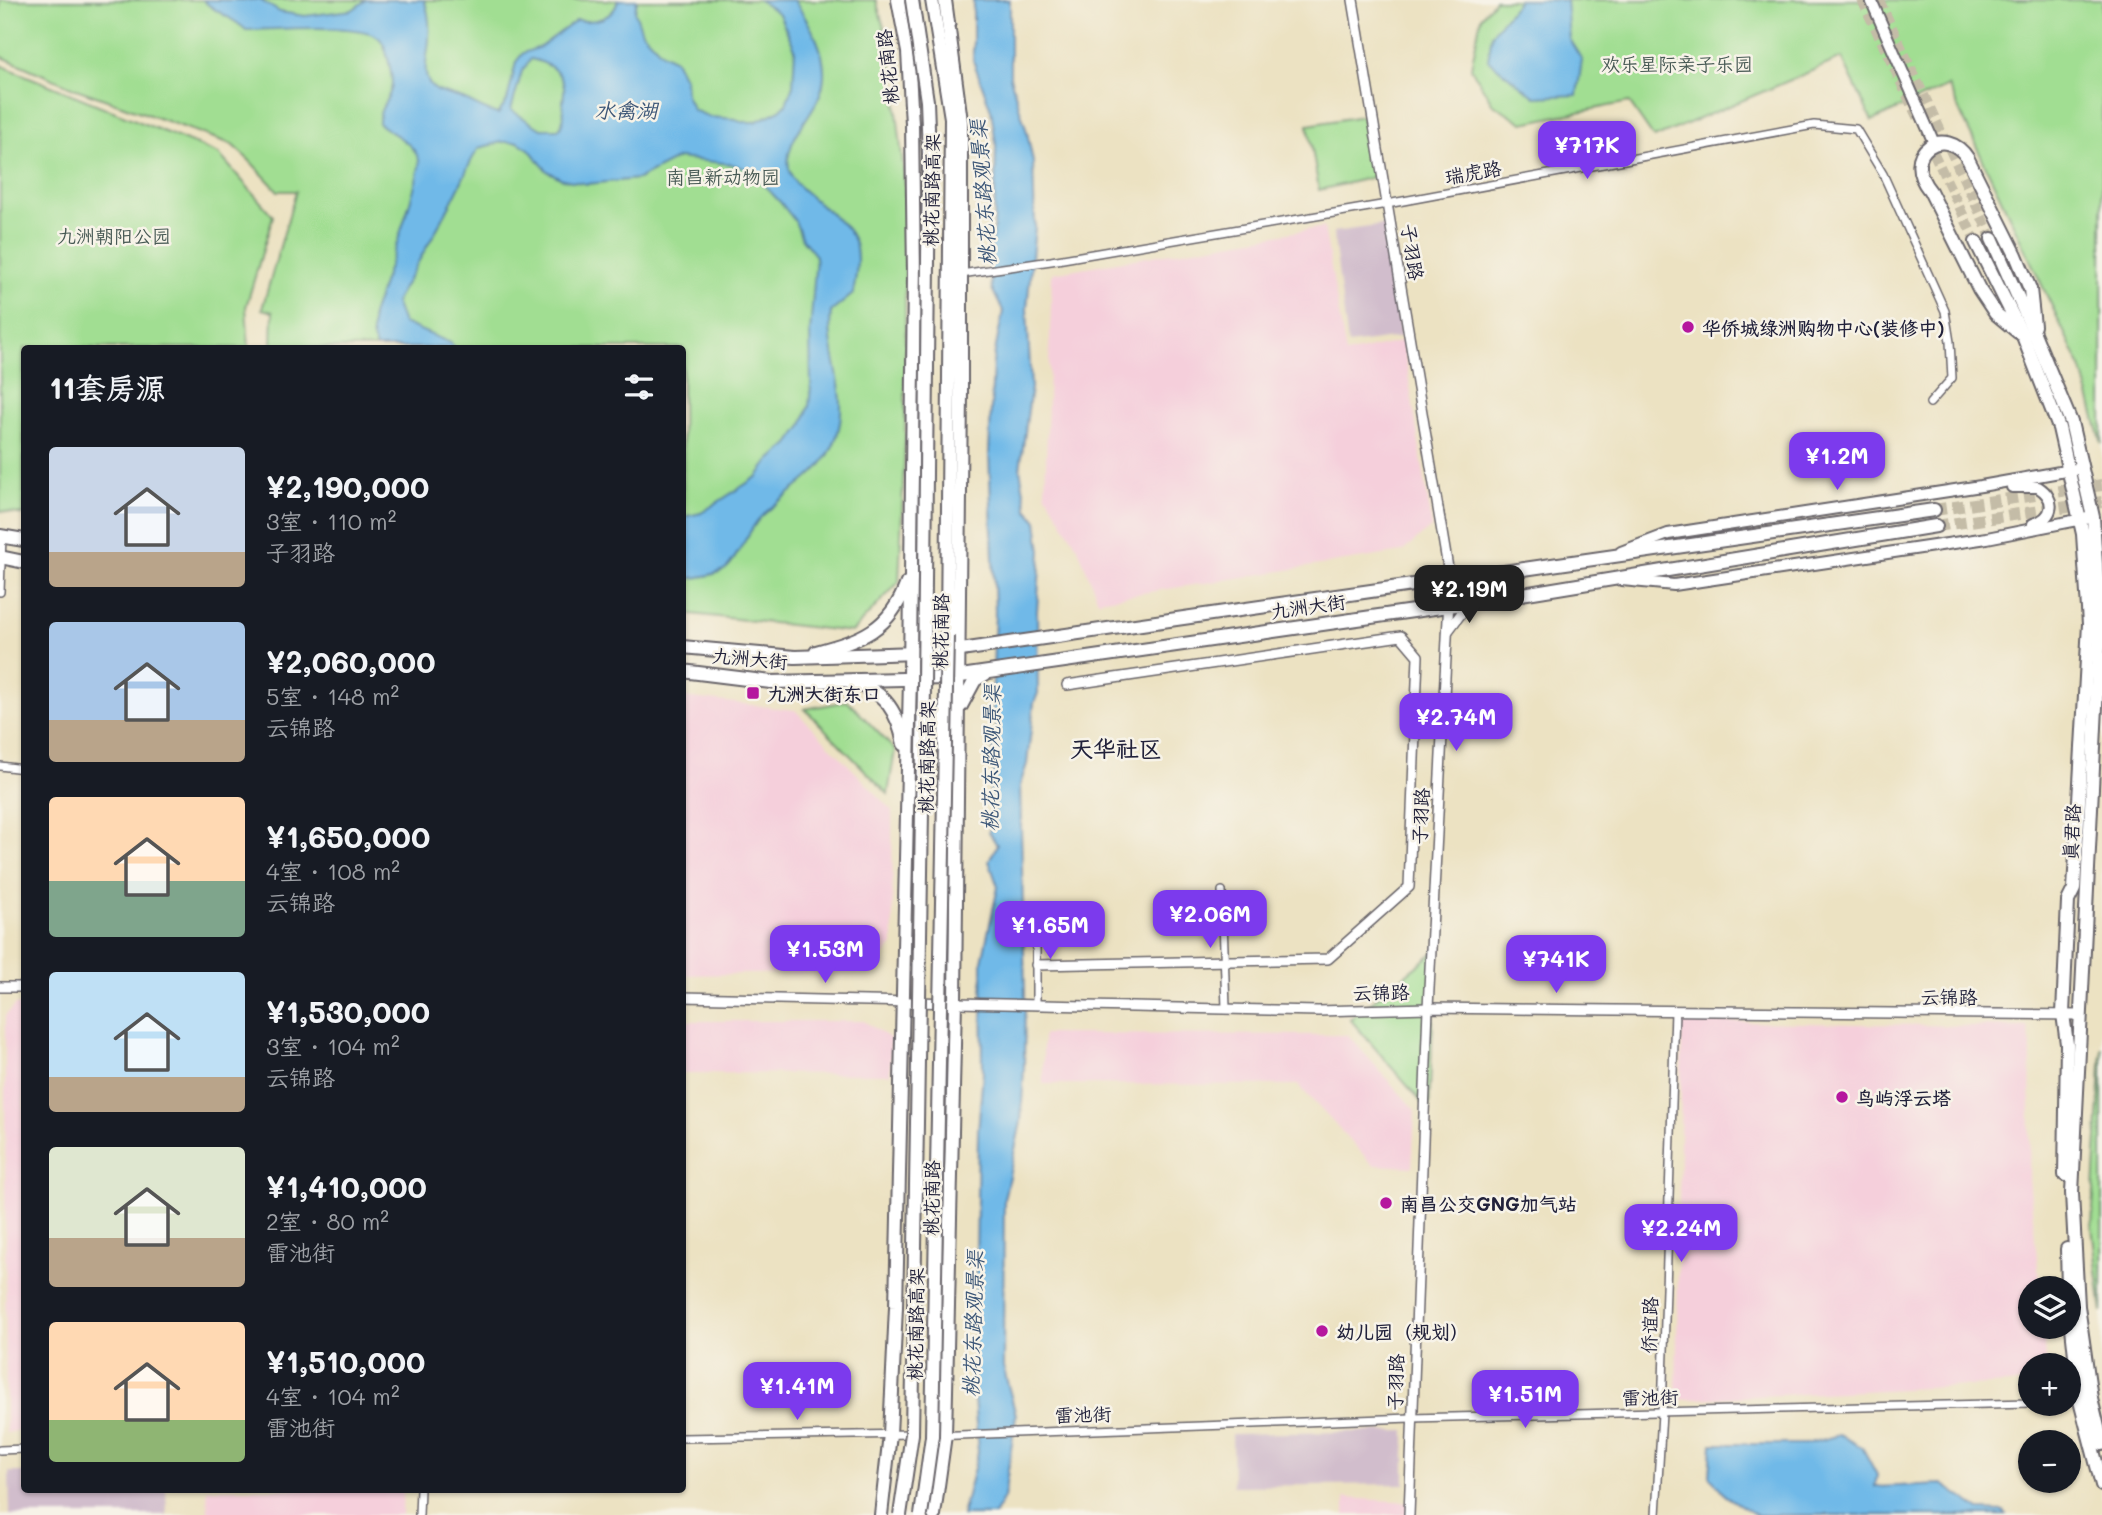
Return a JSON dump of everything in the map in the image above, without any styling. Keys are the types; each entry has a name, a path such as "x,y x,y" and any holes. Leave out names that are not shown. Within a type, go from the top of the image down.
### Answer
{"main road":[{"name":"桃花南路","path":"881,1515 890,1434 910,679 914,287 912,124 908,52 898,0"},
{"name":"桃花南路高架","path":"900,1515 912,1434 924,714 929,167 927,101 912,0"},
{"name":"桃花南路高架","path":"921,1515 939,1435 951,118 932,0"},
{"name":"桃花南路","path":"934,1515 962,1002 958,716 961,121 945,0"},
{"path":"1871,0 1934,144"},
{"path":"1942,142 1956,147 1963,151 1968,159 2030,289 2029,335 1995,313 1979,289 1930,191 1920,180 1918,165 1921,154 1934,144 1942,142"},
{"name":"真君路","path":"1992,239 2029,335 2059,428 2069,471 2087,518 2083,534 2089,624 2074,888 2068,901 2063,1014 2067,1044 2065,1192 2068,1276"},
{"name":"真君路","path":"1976,243 2029,335 2071,422 2082,468 2101,626 2072,1193 2079,1353"},
{"path":"1603,558 1668,534 2082,468"},
{"path":"1981,486 1991,489 2038,487 2050,499 2051,507 2049,515 2043,521 1987,538"},
{"name":"九洲大街","path":"686,647 796,657 959,650 1934,510"},
{"path":"1605,578 1674,585 1987,538 2087,518"},
{"name":"九洲大街","path":"686,671 771,682 958,676 1448,606 1605,578 1936,526"},
{"path":"1,536 21,539"},
{"path":"0,558 21,562"},
{"path":"796,657 847,643 886,620 895,610 911,572"},
{"path":"958,716 969,688 989,672"},
{"path":"771,682 856,684 873,691 887,700 893,711 908,767"},
{"name":"真君路","path":"2081,1402 2102,1444"},
{"name":"真君路","path":"2081,1404 2102,1485"}],"street":[{"name":"子羽路","path":"1353,0 1450,580 1427,1008 1409,1515"},
{"name":"瑞虎路","path":"961,274 1387,204 1814,125 1856,129 1883,174 1945,311 1952,378 1930,403"},
{"path":"0,592 1,536"},
{"path":"1447,632 1470,602"},
{"path":"1036,965 1328,959 1409,887 1418,656 1401,636 1067,685"},
{"path":"0,766 21,769"},
{"path":"1222,891 1226,1009"},
{"path":"1033,1003 1036,918"},
{"path":"0,987 21,987"},
{"name":"云锦路","path":"686,997 1318,1011 1427,1008 2081,1015"},
{"name":"侨谊路","path":"1656,1515 1662,1413 1675,1011"},
{"name":"雷池街","path":"939,1435 1411,1418 2018,1403"},
{"path":"686,1438 912,1434"},
{"path":"0,1450 21,1449"},
{"path":"419,1515 420,1493"}],"shaded area":[{"path":"1385,225 1401,337 1348,344 1333,232"},
{"path":"1324,227 1346,354 1403,341 1432,527 1402,552 1098,600 1078,548 1045,493 1052,273"},
{"path":"686,697 795,710 892,810 893,945 870,972 686,975"},
{"path":"15,1005 21,1005 21,1430 6,1433 5,1016"},
{"path":"686,1021 864,1021 891,1039 890,1074 686,1073"},
{"path":"1682,1021 2027,1027 2031,1045 2029,1179 2039,1276 2018,1276 2018,1339 2044,1339 2046,1353 2018,1353 2018,1384 1676,1400"},
{"path":"1043,1034 1348,1035 1415,1110 1412,1167 1373,1165 1298,1085 1043,1084"},
{"path":"1405,1431 1405,1484 1233,1486 1232,1434"},
{"path":"9,1472 21,1472 21,1493 166,1493 167,1515 10,1515"},
{"path":"207,1493 403,1493 402,1515 208,1515"},
{"path":"1345,1498 1411,1502 1410,1515 1345,1515"}],"green space":[{"name":"南昌新动物园","path":"0,0 876,0 890,49 905,184 905,439 899,582 852,632 686,613 686,345 272,345 273,312 262,309 296,191 278,191 231,144 76,89 0,56"},
{"name":"欢乐星际亲子乐园","path":"1495,0 2102,0 2102,444 2082,370 1948,86 1872,121 1842,58 1654,138 1629,102 1523,123 1492,103 1471,68 1481,17"},
{"name":"九洲朝阳公园","path":"0,65 219,154 273,216 246,307 249,345 21,345 21,514 0,511"},
{"path":"1362,116 1378,176 1319,190 1308,125"},
{"path":"848,701 895,750 888,794 805,709"},
{"path":"1436,951 1429,1111 1350,1019"},
{"path":"2102,1048 2102,1313 2092,1227"}],"water":[{"name":"水禽湖","path":"203,0 260,0 280,12 305,16 352,10 366,0 424,0 429,28 427,80 436,90 498,114 507,101 516,62 523,53 540,47 577,20 590,21 608,15 618,0 637,0 635,12 642,32 662,53 675,60 685,80 686,95 693,110 710,117 755,122 780,110 786,104 793,85 795,49 779,14 759,0 794,0 817,40 824,73 820,95 790,149 790,172 798,186 845,227 856,246 857,258 853,294 831,312 831,340 841,409 836,440 820,467 760,518 724,570 686,579 686,516 701,513 758,476 769,461 789,444 802,426 809,406 810,333 816,256 802,239 795,221 750,170 731,164 678,158 638,179 587,184 562,179 547,171 529,149 518,142 502,142 479,148 395,302 403,323 453,345 375,345 372,315 408,209 419,160 407,143 379,124 380,112 392,84 382,41 369,33 336,28 246,30","holes":["531,59 556,71 564,86 564,117 559,129 541,129 511,110 522,71"]},
{"path":"973,0 1010,0 1010,77 1033,162 1035,227 1027,308 1031,388 1020,469 1027,509 1037,521 1041,551 1037,611 1038,693 1034,703 1027,764 1020,785 1025,993 1021,1122 1004,1199 1003,1366 1016,1415 1004,1498 994,1515 962,1515 978,1452 974,1398 978,1131 983,1072 982,961 998,887 989,861 997,845 989,832 994,812 990,791 997,722 992,707 995,611 989,453 993,362 1003,311 992,289 989,259 994,229 996,145 991,110 973,60"},
{"path":"1519,0 1566,0 1569,39 1582,60 1577,95 1535,97 1488,60 1492,34"},
{"path":"1839,1435 1862,1447 1877,1475 1875,1487 1942,1484 1980,1510 2004,1511 2006,1515 1756,1515 1726,1496 1710,1476 1712,1444 1806,1444"}],"tunnel":[{"path":"1862,0 1919,121"},
{"path":"1879,0 1992,239"},
{"path":"1927,139 1976,242"},
{"path":"1934,510 2102,485"},
{"path":"1936,526 2102,502"}],"place":[{"name":"华侨城绿洲购物中心(装修中)","path":"1688,327"},
{"name":"九洲大街东口","path":"753,693"},
{"name":"鸟屿浮云塔","path":"1842,1097"},
{"name":"南昌公交GNG加气站","path":"1386,1203"},
{"name":"幼儿园（规划）","path":"1322,1331"}],"district":[{"name":"天华社区","path":"1116,748"}],"water label":[{"name":"桃花东路观景渠","path":"982,193"},
{"name":"桃花东路观景渠","path":"990,758"},
{"name":"桃花东路观景渠","path":"972,1324"}]}
